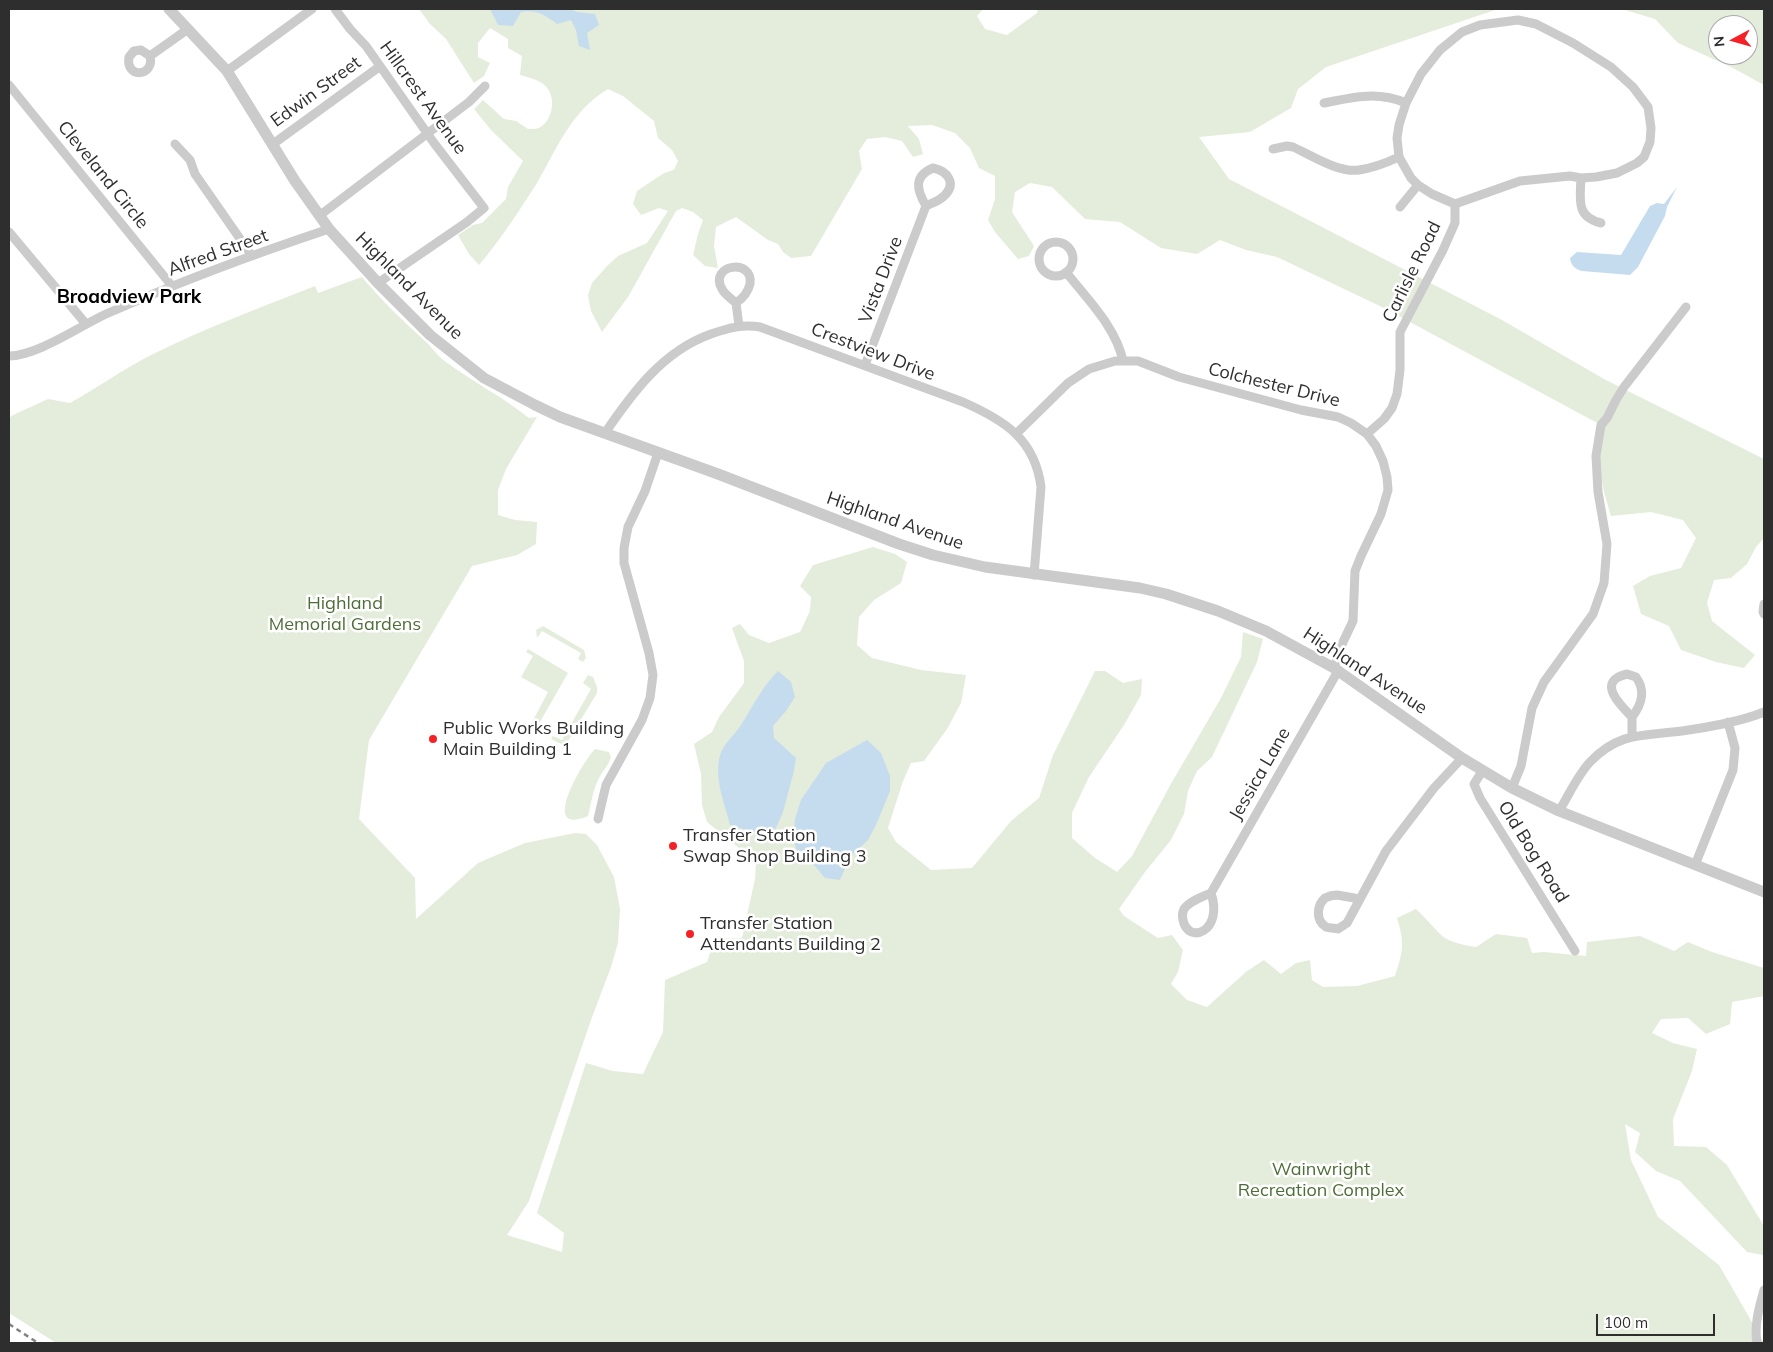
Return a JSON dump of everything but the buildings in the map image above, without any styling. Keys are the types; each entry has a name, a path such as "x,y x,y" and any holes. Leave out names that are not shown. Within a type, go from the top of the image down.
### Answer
{"street":[{"name":"Highland Avenue","path":"169,9 227,71 329,229 378,283 435,340 484,378 535,405 605,433 925,552 959,562 1140,588 1166,594 1201,605 1266,631 1336,670 1462,758 1512,788 1559,810 1764,892"},
{"path":"227,71 312,9"},
{"name":"Hillcrest Avenue","path":"335,9 366,46 379,67 484,208 467,222 378,283"},
{"path":"1518,20 1536,24 1573,43 1611,67 1633,87 1648,107 1650,142 1644,157 1637,163 1617,173 1581,178 1570,176 1520,182 1455,204 1418,186 1399,157 1397,138 1399,125 1406,103 1421,74 1440,50 1462,32 1480,25 1518,20"},
{"path":"150,56 188,29"},
{"name":"Edwin Street","path":"273,144 379,67"},
{"name":"Cleveland Circle","path":"9,85 172,286"},
{"path":"319,216 428,134 485,86"},
{"path":"1324,103 1372,95 1390,96 1406,103"},
{"path":"175,144 190,160 196,174 252,256"},
{"path":"1273,149 1287,146 1293,147 1336,166 1353,170 1376,166 1399,157"},
{"path":"1581,178 1580,202 1582,211 1586,217 1601,223"},
{"path":"1400,207 1418,186"},
{"name":"Carlisle Road","path":"1367,434 1384,419 1392,408 1397,394 1400,370 1400,332 1444,250 1454,223 1455,204"},
{"name":"Vista Drive","path":"865,365 926,206"},
{"name":"Alfred Street","path":"9,356 22,354 40,347 86,324 172,286 329,229"},
{"path":"9,232 86,324"},
{"path":"1066,272 1112,332 1121,350 1123,361"},
{"path":"736,303 739,326"},
{"path":"1512,788 1521,766 1526,731 1532,708 1544,682 1593,614 1604,583 1607,544 1598,492 1596,456 1601,425 1608,418 1624,386 1686,307"},
{"name":"Crestview Drive","path":"605,433 635,391 656,368 676,352 700,338 739,326 760,327 987,412 1004,423 1016,434 1032,455 1038,467 1041,480 1034,574"},
{"name":"Colchester Drive","path":"1016,434 1042,407 1078,376 1089,369 1115,361 1138,361 1179,377 1301,410 1338,417 1351,422 1367,434 1376,446 1383,461 1388,490 1382,514 1360,556 1355,571 1354,615 1347,634"},
{"path":"598,819 606,785 642,720 650,698 653,675 649,653 624,563 624,548 628,526 645,491 658,453"},
{"path":"1764,604 1764,614"},
{"name":"Jessica Lane","path":"1211,893 1336,670 1347,634"},
{"path":"1632,717 1617,701 1611,689 1612,682 1618,676 1627,674 1636,677 1643,690 1640,703 1632,717 1632,736"},
{"path":"1559,810 1581,773 1592,760 1605,750 1632,736 1680,732 1764,712"},
{"path":"1695,865 1733,770 1736,748 1728,722"},
{"path":"1360,899 1346,895 1327,896 1320,903 1318,911 1320,919 1326,927 1338,929 1346,923 1360,899 1386,851 1434,788 1462,758"},
{"name":"Old Bog Road","path":"1483,770 1474,784 1480,798 1575,950"},
{"path":"1211,893 1214,903 1211,925 1205,931 1196,933 1189,930 1184,924 1183,911 1189,905 1211,893"},
{"path":"1757,1343 1756,1324 1764,1290"}],"green space":[{"path":"419,9 983,9 977,16 985,29 1007,35 1037,13 1038,9 1498,9 1326,67 1298,89 1291,108 1250,132 1199,137 1229,179 1502,320 1604,379 1764,459 1764,538 1756,547 1747,564 1731,578 1714,580 1707,603 1712,621 1755,655 1744,668 1716,662 1681,650 1669,626 1641,614 1633,586 1650,576 1681,568 1696,538 1683,520 1651,512 1611,516 1600,471 1601,425 1384,308 1277,257 1246,250 1220,240 1197,254 1161,248 1120,222 1085,219 1052,187 1030,183 1015,192 1012,212 1034,246 1029,256 1018,259 995,232 988,220 995,199 995,176 979,168 970,148 955,133 932,125 908,126 919,139 923,154 913,157 902,141 885,137 867,139 859,151 862,169 811,256 791,258 783,252 778,244 768,240 736,217 716,227 714,246 718,268 705,266 693,255 703,220 693,212 682,208 676,211 628,297 602,332 591,311 588,295 592,283 618,256 647,243 668,211 659,208 641,215 633,204 637,191 664,173 674,170 678,161 672,150 658,138 654,121 623,96 608,89 585,108 566,131 537,183 479,265 469,254 458,235 473,225 482,223 506,199 508,187 523,161 491,130 474,109 483,100 504,119 516,121 528,129 537,129 550,116 552,99 548,89 542,83 520,75 522,56 508,48 508,39 490,28 478,43 478,57 490,63 484,76 474,83 446,39 430,24"},
{"path":"1622,9 1764,9 1764,85 1726,65 1758,65 1758,15 1708,15 1708,57 1678,43 1655,19"},
{"path":"362,277 384,302 443,360 529,418 537,417 506,469 498,490 498,515 515,520 537,522 536,544 517,555 472,566 369,740 359,819 415,878 416,919 478,863 525,843 575,833 586,834 597,845 614,877 620,909 618,943 611,967 529,1201 507,1235 562,1252 564,1233 537,1213 586,1063 613,1071 643,1074 663,1032 665,980 707,962 715,939 742,938 755,879 756,862 707,822 702,805 701,774 694,744 712,732 719,717 744,683 744,661 732,628 740,624 749,635 769,643 800,632 810,611 811,597 800,586 813,565 873,547 895,554 907,562 901,583 874,600 859,617 857,645 872,658 921,670 966,675 961,703 947,729 924,761 911,763 903,781 888,828 896,842 931,870 972,868 1011,821 1039,798 1053,755 1095,671 1105,671 1123,683 1142,679 1141,695 1124,725 1089,777 1072,813 1072,838 1095,858 1117,872 1132,856 1221,698 1241,657 1243,632 1263,639 1257,662 1212,757 1197,771 1188,791 1184,814 1171,840 1145,872 1119,909 1124,916 1158,938 1172,935 1183,950 1178,972 1171,984 1187,1000 1207,1007 1247,971 1264,960 1281,974 1296,963 1310,960 1312,980 1323,987 1357,986 1395,976 1402,947 1397,918 1416,909 1445,938 1476,947 1496,934 1527,938 1532,953 1544,952 1586,956 1587,942 1640,936 1674,951 1688,942 1712,952 1764,968 1764,996 1732,1002 1730,1024 1706,1034 1688,1018 1661,1019 1652,1033 1673,1043 1697,1049 1692,1071 1673,1119 1674,1146 1706,1147 1727,1165 1764,1226 1763,1255 1747,1252 1680,1181 1656,1171 1635,1152 1640,1133 1625,1124 1631,1160 1658,1217 1719,1265 1764,1343 56,1343 9,1313 9,420 11,416 48,399 70,403 149,356 231,319 315,286 318,293"},
{"path":"543,626 584,650 586,658 583,662 578,659 581,653 542,631 537,638 536,630"},
{"path":"528,649 568,673 536,729 530,726 548,692 521,677 533,656 526,652"},
{"path":"588,675 593,677 597,693 565,746 551,739 553,736 562,740 591,689 583,683"},
{"path":"595,749 609,752 611,757 593,792 588,816 573,820 566,816 565,807 568,795 582,767"}],"water":[{"path":"490,9 570,9 577,12 595,14 599,25 587,33 590,50 579,46 576,30 571,20 557,24 540,14 526,11 521,12 513,26 498,25"},
{"path":"1677,187 1667,207 1665,216 1638,267 1630,275 1582,271 1572,265 1570,258 1577,252 1621,255 1650,206 1657,203 1664,204"},
{"path":"778,671 791,682 795,697 773,726 774,738 796,758 783,812 776,828 763,835 730,825 721,793 718,768 720,754 725,745 738,730 762,690"},
{"path":"867,740 881,753 890,776 890,791 868,840 851,856 840,880 825,878 815,866 799,856 793,839 795,819 801,800 826,763"}],"railway":[{"path":"9,1324 38,1343"}],"place":[{"name":"Public Works Building Main Building 1","path":"433,739"},
{"name":"Transfer Station Swap Shop Building 3","path":"673,846"},
{"name":"Transfer Station Attendants Building 2","path":"690,934"}],"district":[{"name":"Broadview Park","path":"129,297"}],"park label":[{"name":"Highland Memorial Gardens","path":"345,614"},
{"name":"Wainwright Recreation Complex","path":"1321,1180"}]}
